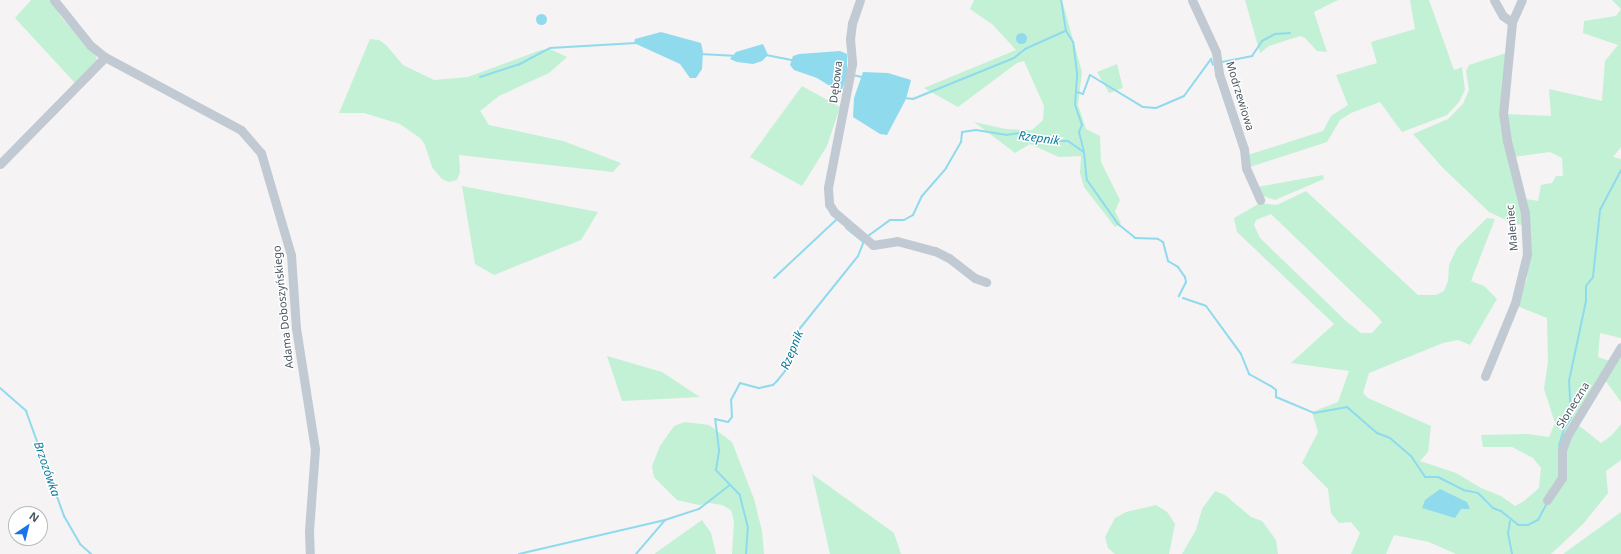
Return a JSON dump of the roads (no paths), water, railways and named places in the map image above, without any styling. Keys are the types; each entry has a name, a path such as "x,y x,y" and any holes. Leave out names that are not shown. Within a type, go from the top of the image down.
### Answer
{"street":[{"name":"Adama Doboszyńskiego","path":"54,0 90,45 105,57 241,130 257,146 264,160 291,255 296,328 315,449 309,531 310,554"},
{"name":"Dębowa","path":"860,0 852,23 850,39 852,64 843,120 836,142 828,188 829,204 834,212 874,245 897,241 935,251 949,258 976,278 986,282"},
{"name":"Modrzewiowa","path":"1192,0 1216,52 1219,74 1244,148 1246,168 1260,200"},
{"path":"1494,0 1503,16 1512,22"},
{"name":"Maleniec","path":"1485,376 1515,304 1527,254 1525,213 1507,141 1503,114 1512,22 1522,0"},
{"path":"0,164 105,57"},
{"name":"Słoneczna","path":"1548,500 1562,478 1562,450 1567,436 1621,347"}],"water":[{"path":"539,14 543,14 545,15 545,23 539,24 536,21 536,17"},
{"path":"661,32 701,43 703,52 702,69 696,78 690,78 680,64 634,43 635,39"},
{"path":"1019,33 1023,33 1025,34 1025,42 1019,43 1016,40 1016,36"},
{"path":"763,44 768,55 762,61 753,64 737,62 730,59 736,52"},
{"path":"840,51 847,54 847,75 841,93 817,78 794,70 790,65 793,56 799,54"},
{"path":"863,72 888,73 911,80 906,99 887,135 880,134 853,117 854,98"},
{"path":"1440,489 1467,502 1470,509 1461,509 1455,518 1422,508 1425,500"}],"waterway":[{"name":"Rzepnik","path":"868,236 890,220 904,220 913,215 922,196 946,168 961,142 962,132 976,130 1006,135 1020,133 1050,141 1068,141 1084,152 1079,132 1082,125 1075,105 1077,73 1073,42 1066,31 1061,0"},
{"path":"905,98 913,99 1014,58 1025,49 1065,31"},
{"path":"1222,62 1252,56 1262,41 1275,34 1290,33"},
{"path":"480,77 518,65 550,48 636,43"},
{"path":"700,54 733,56"},
{"path":"766,55 792,60"},
{"path":"1077,92 1083,94 1090,75 1143,107 1156,108 1184,96 1211,59 1213,65"},
{"path":"853,75 862,77"},
{"path":"1084,153 1087,180 1118,224 1135,238 1158,239 1163,242 1168,261 1178,267 1185,277 1186,282 1179,296"},
{"path":"1559,446 1564,429 1571,418 1569,381 1586,301 1586,286 1593,277 1600,210 1621,170"},
{"path":"774,278 837,219"},
{"path":"846,228 863,242"},
{"name":"Rzepnik","path":"746,554 748,528 740,495 716,470 719,450 715,419 728,422 732,417 731,400 740,383 759,388 773,385 777,381 785,371 797,332 858,256 864,241"},
{"path":"1183,298 1206,306 1241,354 1249,374 1276,390 1276,397 1314,413 1347,407 1377,433 1390,438 1411,456 1425,477 1438,477 1463,490 1478,493 1493,508 1501,511 1518,525 1528,525 1538,520 1547,503"},
{"name":"Brzozówka","path":"0,388 26,411 64,516 80,544 91,554"},
{"path":"519,554 665,520 699,509 730,485"},
{"path":"636,554 665,520"},
{"path":"1510,521 1508,533 1512,554"}]}
